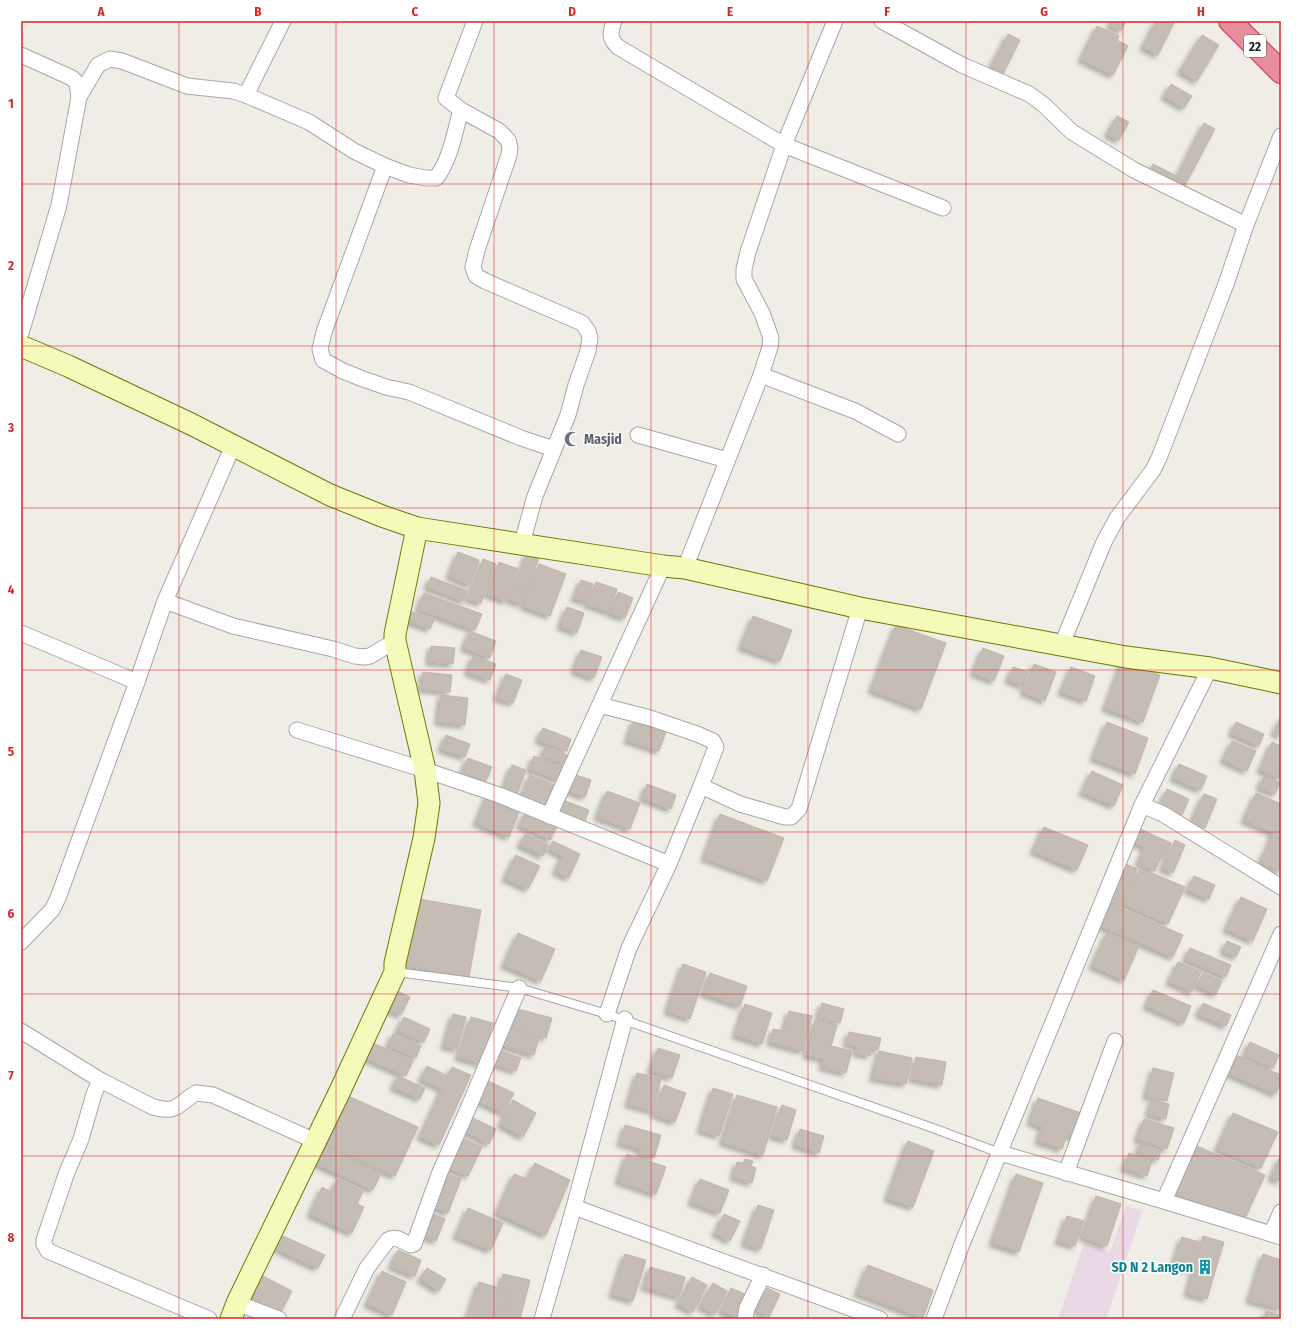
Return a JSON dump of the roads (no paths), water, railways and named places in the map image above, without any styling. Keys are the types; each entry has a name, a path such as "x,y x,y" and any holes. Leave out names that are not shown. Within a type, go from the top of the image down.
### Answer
{"highway":[{"name":"22","path":"1230,21 1281,72"}],"street":[{"path":"246,95 283,21"},
{"path":"476,21 446,96 447,100 499,131 508,140 510,148 509,155 477,250 473,267 476,276 582,323 588,331 590,338 588,351 576,385 568,415 535,496 522,543"},
{"path":"614,21 610,31 613,42 618,47 784,145 943,208"},
{"path":"685,568 761,375 770,347 771,338 762,313 744,279 744,269 748,252 784,145 835,21"},
{"path":"882,21 962,65 1029,94 1044,105 1072,132 1134,170 1246,225"},
{"path":"21,55 72,78 77,83 80,97"},
{"path":"21,333 59,205 80,97 98,65 110,59 122,61 187,86 233,91 246,95 309,122 354,151 385,166 408,175 426,178 436,178 442,171 462,110"},
{"path":"1062,644 1104,542 1117,518 1153,470 1159,458 1281,136"},
{"path":"385,166 324,332 320,349 323,360 342,371 386,387 408,392 520,438 554,449"},
{"path":"21,346 68,366 191,424 330,495 417,528 522,543 663,566 685,568 860,608 1126,657 1210,668 1281,683"},
{"path":"761,375 855,411 898,434"},
{"path":"638,435 727,460"},
{"path":"21,942 52,910 58,898 165,601 233,446"},
{"path":"279,1319 234,1311 395,972 395,963 429,811 429,794 425,770 395,641 395,634 417,528"},
{"path":"549,816 663,566"},
{"path":"165,601 233,626 333,649 355,656 370,656 395,641"},
{"path":"701,786 740,804 785,817 791,817 799,809 860,608"},
{"path":"21,633 137,682"},
{"path":"934,1319 962,1244 1142,805 1210,668"},
{"path":"600,705 650,718 697,734 713,741 716,747 669,864 629,948 607,1014"},
{"path":"297,730 499,795 669,864"},
{"path":"1142,805 1162,814 1281,887"},
{"path":"1164,1201 1281,934"},
{"path":"342,1319 367,1268 388,1240 396,1238 411,1245 414,1244 440,1172 519,988"},
{"path":"542,1319 626,1019"},
{"path":"21,1031 100,1080 153,1108 170,1110 177,1108 196,1093 213,1095 315,1141"},
{"path":"1066,1173 1115,1041"},
{"path":"100,1080 94,1094 81,1139 67,1172 44,1240 46,1247 48,1251 209,1319"},
{"path":"1000,1153 1164,1201 1276,1236 1281,1212"},
{"path":"574,1207 880,1319"},
{"path":"744,1319 763,1275"}],"lane":[{"path":"395,972 519,988 626,1019 1000,1153"}],"place":[{"name":"Masjid","path":"572,439"},
{"name":"SD N 2 Langon","path":"1205,1267"}]}
